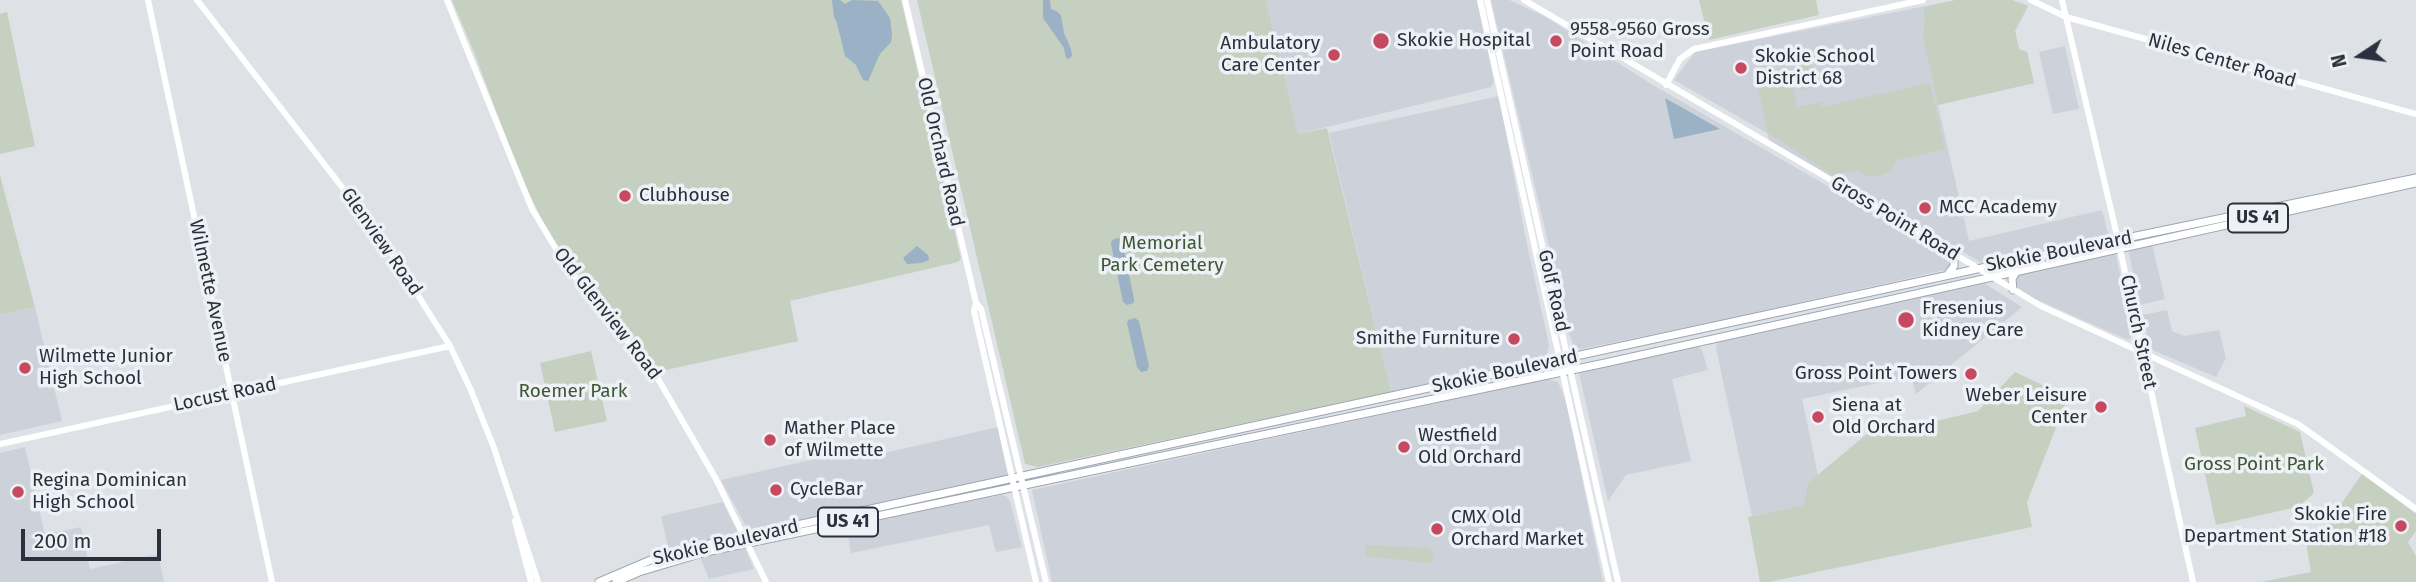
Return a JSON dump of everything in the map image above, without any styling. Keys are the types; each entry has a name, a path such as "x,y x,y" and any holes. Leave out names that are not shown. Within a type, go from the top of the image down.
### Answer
{"main road":[{"name":"Wilmette Avenue","path":"148,0 272,582"},
{"name":"Glenview Road","path":"197,0 383,240 450,346 494,448 538,582"},
{"name":"Old Glenview Road","path":"447,0 522,187 543,230 589,297 657,377 716,479 766,582"},
{"name":"Old Orchard Road","path":"905,0 976,303 974,312 1036,582"},
{"name":"Golf Road","path":"1480,0 1560,360 1567,371 1618,582"},
{"name":"Golf Road","path":"1487,0 1569,358 1567,371 1609,582"},
{"name":"Gross Point Road","path":"1524,0 1821,173 2012,290 2065,318 2298,424 2416,509"},
{"path":"1666,85 1680,59 1694,49 1923,0"},
{"name":"Niles Center Road","path":"2031,0 2066,17 2416,114"},
{"name":"Church Street","path":"2062,0 2193,582"},
{"name":"Skokie Boulevard","path":"599,582 653,559 691,548 747,540 1015,488 1567,371 2416,178"},
{"name":"Skokie Boulevard","path":"617,582 639,572 747,540 1021,475 1977,269 2119,244 2416,183"},
{"path":"1947,276 1954,266 1948,251"},
{"path":"2012,290 2012,279 2017,270"},
{"name":"Old Orchard Road","path":"976,303 981,309 1046,582"},
{"name":"Locust Road","path":"0,444 450,346"},
{"name":"Glenview Road","path":"514,512 531,582"}],"shaded area":[{"name":"Skokie Hospital","path":"1266,0 1477,0 1494,82 1491,87 1298,134"},
{"path":"1491,0 1509,0 1544,16 1653,85 1946,258 1950,265 1945,270 1704,324 1577,348 1561,313 1552,259"},
{"path":"1956,0 2012,0 2028,6 2015,31 2019,49 2027,52 2034,83 1938,105 1969,241 2102,210 2109,237 1982,263 1833,176 1826,177 1770,144 1767,133 1674,80 1695,52"},
{"path":"2065,46 2079,109 2053,114 2039,52"},
{"path":"1499,96 1549,345 1548,352 1544,357 1391,392 1329,133"},
{"path":"2152,244 2165,299 2140,305 2128,249"},
{"path":"2112,252 2116,255 2133,335 2128,340 2035,299 2014,283 2015,278 2022,274"},
{"path":"1984,283 2022,307 1916,394 1911,376 1802,399 1818,475 1808,483 1803,505 1752,516 1716,348 1717,341"},
{"name":"Wilmette Junior High School","path":"35,307 62,421 0,435 0,315"},
{"path":"2167,310 2172,331 2184,336 2219,330 2226,358 2216,377 2150,349 2143,315"},
{"path":"1697,346 1702,350 1708,370 1672,379 1691,461 1626,475 1608,501 1579,373"},
{"name":"Westfield Old Orchard","path":"1548,379 1558,382 1567,404 1603,582 1052,582 1032,490"},
{"path":"998,427 1008,475 749,532 721,480 870,447 880,454"},
{"name":"Regina Dominican High School","path":"25,447 44,531 47,534 81,527 90,569 158,554 164,582 0,582 0,453"},
{"path":"1001,495 1010,501 1022,547 996,552 989,525 851,553 846,526"},
{"path":"723,502 737,531 735,535 669,550 661,516"},
{"path":"745,548 754,569 709,579 700,557"}],"green space":[{"path":"452,0 901,0 961,259 958,262 790,301 798,341 657,372 585,287 553,242 520,175"},
{"name":"Memorial Park Cemetery","path":"917,0 1266,0 1298,134 1327,128 1391,392 1038,467 1025,464"},
{"path":"1699,0 1816,0 1819,15 1709,40"},
{"path":"1956,0 2012,0 2028,6 2015,31 2019,49 2027,52 2034,83 1938,105 1923,36 1924,7"},
{"path":"7,12 35,146 0,154 0,14"},
{"path":"1811,63 1817,86 1800,90 1795,67"},
{"path":"1788,67 1797,107 1821,102 1822,107 1930,83 1945,149 1897,160 1890,171 1879,176 1867,176 1858,170 1833,175 1768,133 1755,74"},
{"path":"0,175 35,307 0,315"},
{"name":"Roemer Park","path":"591,351 607,421 555,432 540,363"},
{"path":"2015,372 2068,397 2027,502 2032,527 1760,582 1748,517 1803,505 1808,483 1874,428 1879,435 1978,411"},
{"name":"Gross Point Park","path":"2244,406 2300,432 2314,493 2298,507 2216,525 2195,428 2246,416"},
{"path":"2362,474 2416,514 2416,531 2408,542 2416,556 2416,582 2261,582 2311,572 2306,543 2315,541"},
{"path":"1366,545 1429,548 1434,555 1433,560 1428,563 1366,556"}],"water":[{"path":"832,0 840,0 845,4 852,0 878,1 890,18 891,42 880,54 868,81 863,80 856,65 845,56"},
{"path":"1043,0 1050,0 1051,9 1061,16 1071,49 1072,56 1069,59 1043,18"},
{"path":"1665,98 1720,129 1674,139"},
{"path":"1112,240 1122,240 1134,299 1134,303 1127,305 1123,302 1111,244"},
{"path":"917,246 928,255 929,260 907,264 903,258"},
{"path":"1135,318 1139,321 1149,366 1147,371 1141,372 1137,367 1127,323"}],"place":[{"name":"Skokie Hospital","path":"1381,41"},
{"name":"9558-9560 Gross Point Road","path":"1556,41"},
{"name":"Ambulatory Care Center","path":"1334,55"},
{"name":"Skokie School District 68","path":"1741,68"},
{"name":"Clubhouse","path":"625,196"},
{"name":"MCC Academy","path":"1925,208"},
{"name":"Fresenius Kidney Care","path":"1906,320"},
{"name":"Smithe Furniture","path":"1514,339"},
{"name":"Wilmette Junior High School","path":"25,368"},
{"name":"Gross Point Towers","path":"1971,374"},
{"name":"Weber Leisure Center","path":"2101,407"},
{"name":"Siena at Old Orchard","path":"1818,417"},
{"name":"Mather Place of Wilmette","path":"770,440"},
{"name":"Westfield Old Orchard","path":"1404,447"},
{"name":"CycleBar","path":"776,490"},
{"name":"Regina Dominican High School","path":"18,492"},
{"name":"Skokie Fire Department Station #18","path":"2401,526"},
{"name":"CMX Old Orchard Market","path":"1437,529"}]}
